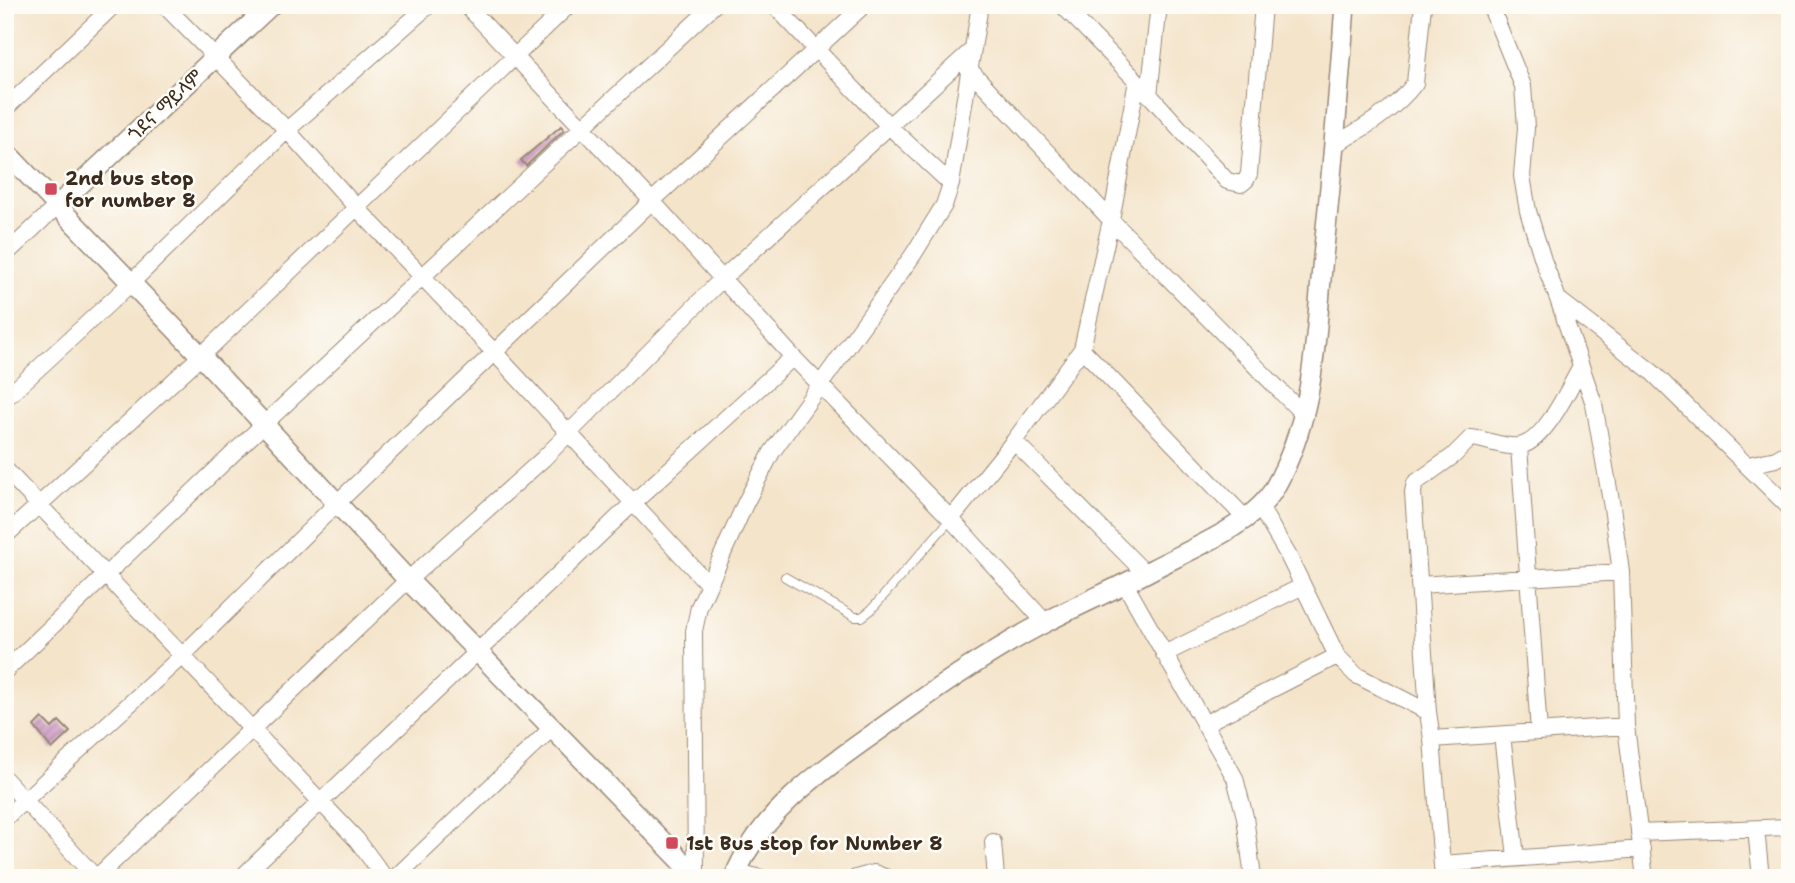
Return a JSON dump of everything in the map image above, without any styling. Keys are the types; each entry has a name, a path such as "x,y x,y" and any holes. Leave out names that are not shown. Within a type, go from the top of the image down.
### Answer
{"street":[{"path":"5,109 114,5"},
{"path":"164,5 287,130 709,585"},
{"name":"ጎደና ማይላም","path":"58,205 271,5"},
{"path":"5,399 131,283 287,130 429,5"},
{"path":"466,5 652,201 793,357 951,519 1045,622"},
{"path":"5,536 201,356 569,5"},
{"path":"5,671 263,425 582,129 642,69 714,5"},
{"path":"774,5 890,127 951,184"},
{"path":"5,818 183,655 652,201 864,5"},
{"path":"697,877 694,631 699,607 759,476 787,428 913,255 944,205 951,184 980,5"},
{"path":"1062,5 1138,81 1227,181 1241,184 1247,180 1263,5"},
{"path":"1149,95 1159,5"},
{"path":"761,878 735,875 753,843 771,819 820,775 924,697 1045,622 1125,584 1225,531 1253,512 1272,493 1295,446 1310,395 1345,5"},
{"path":"1334,145 1366,127 1409,92 1415,83 1423,5"},
{"path":"1490,5 1523,86 1526,128 1522,176 1528,211 1594,404 1612,506 1620,572 1626,726 1645,878"},
{"path":"5,779 96,878 408,580 569,433 722,279 890,127 970,59"},
{"path":"970,59 1111,220 1305,416"},
{"path":"951,519 1014,441 1082,349 1138,81"},
{"path":"5,151 201,356 408,580 697,877"},
{"path":"5,255 58,205"},
{"path":"1558,299 1652,372 1790,508"},
{"path":"1082,349 1253,512 1303,586 1337,656 1356,675 1428,712"},
{"path":"241,878 634,502 793,357"},
{"path":"1581,367 1540,434 1530,443 1519,446 1471,438 1463,443 1453,456 1415,483 1412,502 1442,871 1516,857 1640,841 1790,827"},
{"path":"1014,441 1145,573"},
{"path":"1519,446 1526,578 1539,732"},
{"path":"1748,466 1776,459 1790,451"},
{"path":"5,469 357,840 385,878"},
{"path":"1419,585 1620,572"},
{"path":"1125,584 1228,762 1241,796 1253,878"},
{"path":"1164,654 1303,586"},
{"path":"1204,724 1337,656"},
{"path":"1432,739 1626,726"},
{"path":"395,878 551,729"},
{"path":"1502,735 1516,857"},
{"path":"1756,829 1760,878"},
{"path":"993,842 996,878"},
{"path":"856,878 865,873 887,878"}],"lane":[{"path":"785,577 855,617 862,617 951,519"}],"building":[{"path":"561,126 564,130 526,166 521,160"},
{"path":"42,718 52,728 59,721 70,732 52,749 34,726"}],"place":[{"name":"2nd bus stop for number 8","path":"51,189"},
{"name":"1st Bus stop for Number 8","path":"672,843"}]}
